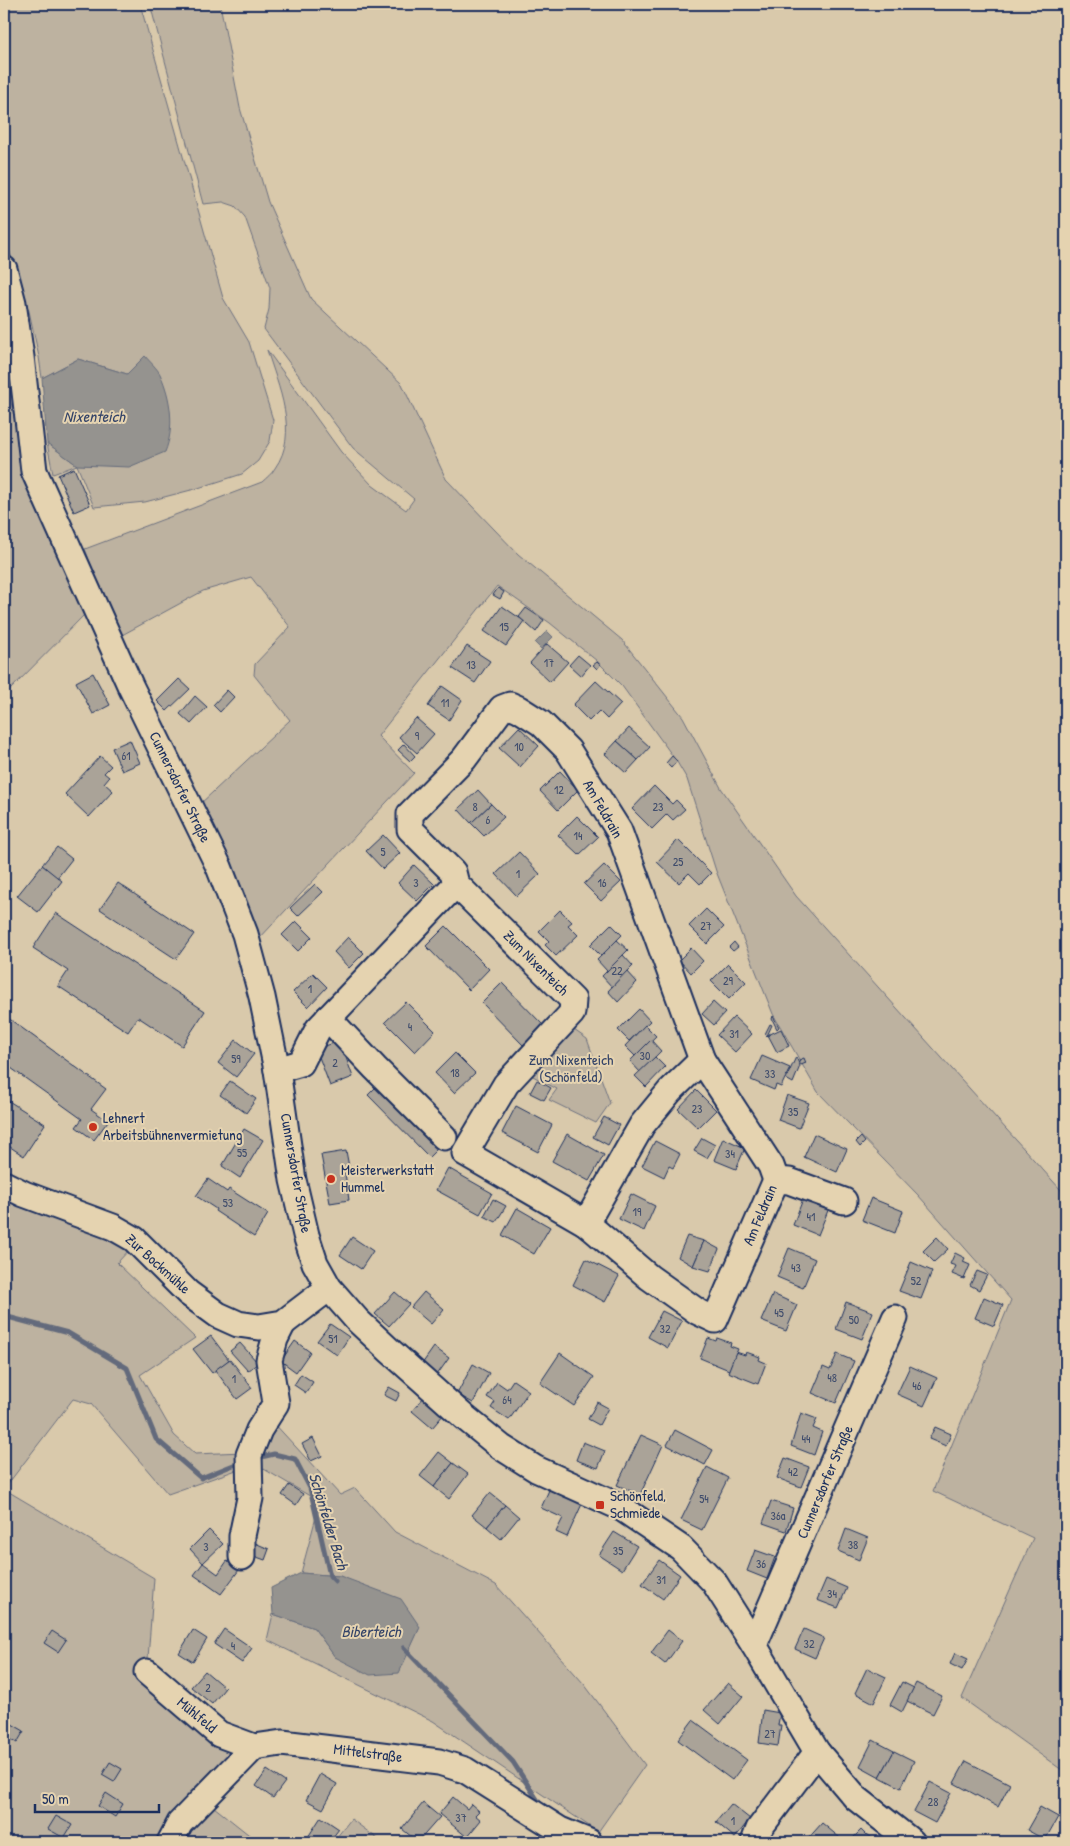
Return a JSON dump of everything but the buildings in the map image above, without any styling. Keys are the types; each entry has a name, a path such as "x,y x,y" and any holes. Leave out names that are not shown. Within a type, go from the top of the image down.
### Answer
{"street":[{"name":"Cunnersdorfer Straße","path":"4,269 13,303 22,357 34,471 130,685 219,867 252,954 277,1070 294,1180 306,1235 315,1263 329,1288 389,1350 501,1447 536,1469 620,1507 681,1548 714,1582 817,1752 856,1798 912,1842"},
{"name":"Am Feldrain","path":"456,884 453,872 410,829 410,814 464,759 502,708 510,705 541,723 568,750 619,831 702,1060 771,1166 776,1180 715,1320"},
{"path":"277,1070 301,1063 318,1029 456,884"},
{"name":"Zum Nixenteich","path":"456,884 573,1000 572,1012 506,1084 465,1153 586,1223 648,1277 698,1312 715,1320"},
{"path":"328,1018 444,1137"},
{"path":"586,1223 642,1125 670,1091 702,1060"},
{"path":"776,1180 789,1181 844,1202"},
{"name":"Zur Bockmühle","path":"4,1184 24,1194 113,1227 134,1239 188,1293 218,1315 238,1324 259,1327 283,1323"},
{"name":"Zur Bockmühle","path":"242,1557 242,1536 250,1498 249,1461 259,1430 276,1403 269,1360 275,1339 283,1323 329,1288"},
{"name":"Cunnersdorfer Straße","path":"754,1646 895,1318"},
{"name":"Mühlfeld","path":"147,1672 218,1734 254,1747"},
{"name":"Mittelstraße","path":"254,1747 282,1743 439,1762 466,1770 560,1830 589,1842"},
{"path":"170,1842 180,1824 254,1747"},
{"path":"754,1842 758,1829 817,1752"}],"green space":[{"path":"4,4 140,4 223,298 249,342 273,420 270,441 258,461 242,474 145,502 94,507 77,465 127,374 78,359 42,378 29,311 4,234"},
{"path":"150,4 220,4 240,108 268,202 311,299 402,384 446,479 518,554 622,640 683,717 721,788 796,896 1061,1190 1066,1202 1066,1773 962,1698 1033,1538 933,1491 1011,1300 918,1195 818,1092 773,1014 716,871 687,779 677,762 622,686 597,661 550,623 497,586 378,736 414,773 258,940 199,805 290,720 254,675 255,664 290,627 251,577 203,591 122,635 105,601 85,549 262,482 271,474 282,454 286,440 286,425 281,394 267,350 341,452 372,485 406,510 414,499 353,448 264,329 269,309 270,288 245,217 235,206 223,202 203,204"},
{"path":"4,302 11,402 25,472 88,611 4,696"},
{"path":"47,443 77,465 53,474"},
{"name":"Zum Nixenteich (Schönfeld)","path":"574,1030 587,1039 610,1103 596,1123 549,1100 557,1089 531,1075"},
{"path":"4,1190 131,1248 117,1263 195,1338 140,1375 174,1435 195,1454 243,1452 245,1467 168,1494 91,1404 73,1399 4,1489"},
{"path":"272,1421 340,1495 355,1488 395,1532 496,1585 584,1684 645,1765 598,1832 433,1721 267,1640 273,1614 314,1628 335,1657 399,1672 420,1627 340,1576 301,1573 320,1502 257,1465"},
{"path":"4,1489 154,1578 147,1672 254,1747 204,1799 258,1842 4,1842"},
{"path":"351,1819 382,1842 333,1842"}],"water":[{"name":"Nixenteich","path":"145,356 160,374 167,393 171,423 165,452 129,467 77,465 47,443 42,378 78,359 127,374"},
{"path":"547,631 553,637 541,649 535,643"},
{"name":"Biberteich","path":"301,1573 340,1576 401,1599 420,1627 399,1673 370,1675 335,1657 314,1628 273,1614 271,1588"}],"waterway":[{"path":"4,394 10,393"},
{"name":"Schönfelder Bach","path":"4,1316 68,1333 127,1368 156,1439 201,1478 241,1462"},
{"name":"Schönfelder Bach","path":"257,1458 274,1454 295,1459 310,1488 330,1576 335,1581"},
{"name":"Schönfelder Bach","path":"404,1648 513,1762 542,1807"}],"place":[{"name":"Lehnert Arbeitsbühnenvermietung","path":"93,1127"},
{"name":"Meisterwerkstatt Hummel","path":"331,1179"},
{"name":"Schönfeld, Schmiede","path":"600,1505"}]}
